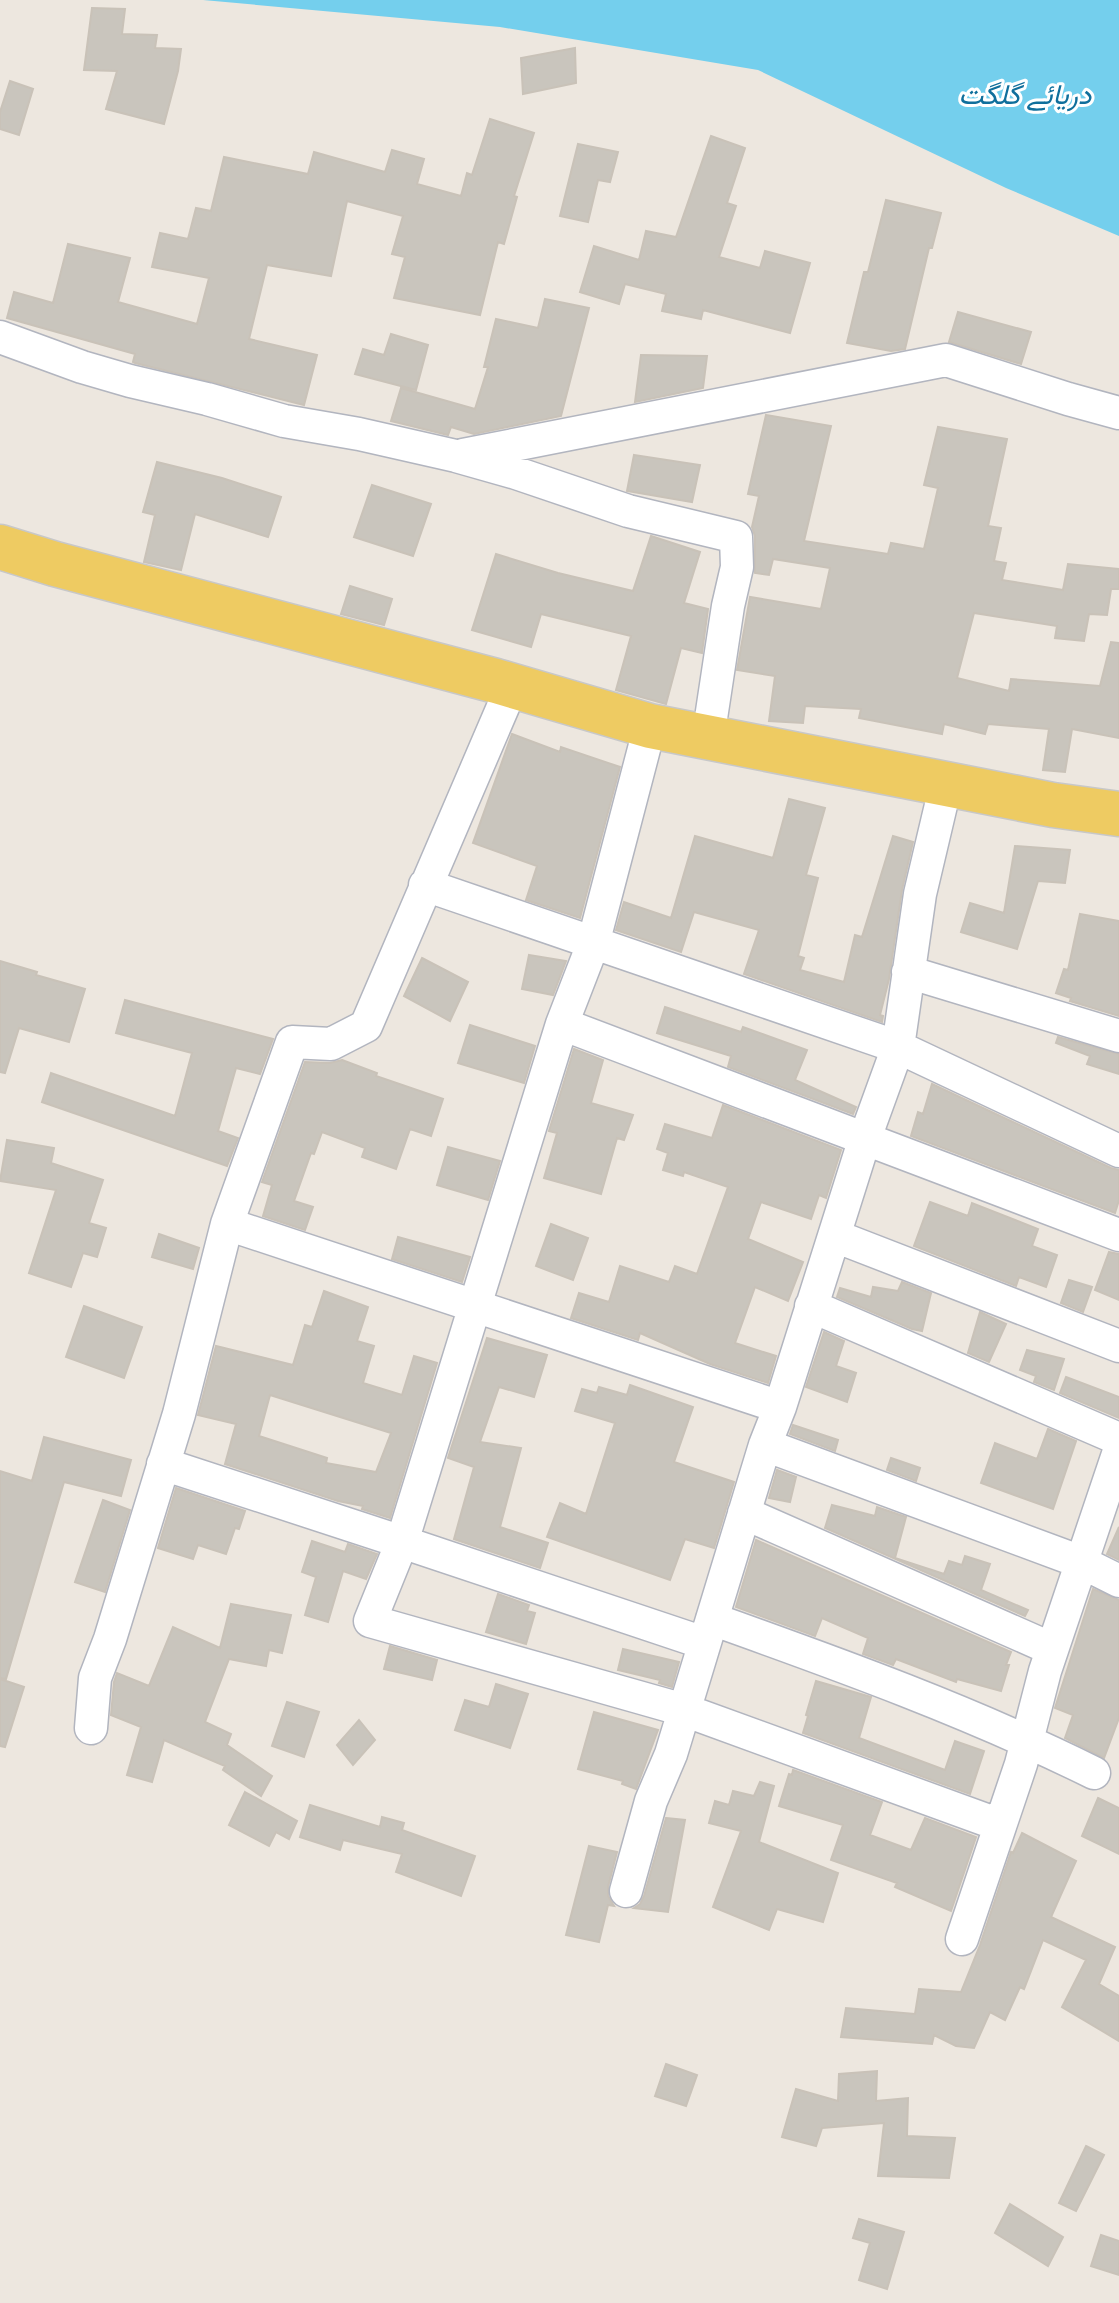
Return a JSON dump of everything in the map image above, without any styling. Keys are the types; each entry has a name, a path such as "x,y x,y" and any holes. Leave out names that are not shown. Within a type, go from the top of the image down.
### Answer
{"main road":[{"path":"0,547 650,726 1053,805 1119,814"}],"street":[{"path":"0,337 94,370 284,421 456,456 628,511 736,537 737,567 708,738"},
{"path":"456,456 946,360 1119,413"},
{"path":"91,1728 95,1678 179,1414 227,1224 292,1042 331,1044 366,1026 512,686"},
{"path":"650,726 593,944 562,1024 402,1542 370,1621 684,1710 1000,1825"},
{"path":"626,1891 651,1801 671,1754 765,1445 780,1407 865,1138 898,1047 920,894 946,784"},
{"path":"425,885 898,1047 1119,1151"},
{"path":"908,972 1119,1036"},
{"path":"562,1024 1119,1235"},
{"path":"227,1224 780,1407"},
{"path":"835,1236 1119,1346"},
{"path":"811,1306 1119,1439"},
{"path":"765,1445 1081,1562 1119,1581"},
{"path":"962,1939 1027,1740 1052,1649 1119,1451"},
{"path":"163,1464 402,1542 708,1631 829,1661 1027,1740 1094,1773"},
{"path":"744,1513 1052,1649"}],"water":[{"name":"دریائے گلگت","path":"203,0 1119,0 1119,236 1006,188 758,70 500,27"}],"building":[{"path":"92,8 125,9 122,34 157,35 155,48 181,49 164,124 106,109 117,71 84,70"},
{"path":"575,48 576,83 523,94 521,58"},
{"path":"10,81 33,89 19,135 0,129 0,112"},
{"path":"490,119 534,133 514,196 517,197 504,244 498,242 480,315 394,298 405,257 392,254 403,216 347,201 331,276 267,265 249,339 317,355 304,405 135,363 135,354 7,318 14,292 53,303 68,244 130,258 118,302 197,324 209,278 152,267 160,233 188,239 196,208 211,211 224,157 308,174 314,152 385,172 392,150 424,159 417,184 461,196 467,173 472,175"},
{"path":"711,136 745,148 727,203 736,206 719,257 760,268 765,251 810,263 790,333 703,310 701,319 662,311 666,294 625,284 619,304 580,292 594,246 639,260 646,231 676,237"},
{"path":"578,144 618,152 610,182 598,180 588,222 560,216"},
{"path":"886,200 941,213 932,248 929,248 905,349 891,351 847,343"},
{"path":"545,299 589,308 561,416 474,434 451,427 448,435 391,421 401,388 475,409 488,367 484,367 496,319 538,328"},
{"path":"958,312 1031,332 1021,364 949,342"},
{"path":"391,334 428,345 416,390 355,374 363,349 384,355"},
{"path":"641,355 707,356 703,388 635,402"},
{"path":"766,415 831,426 804,541 888,554 891,543 924,549 938,488 924,485 938,427 1007,439 988,526 1001,528 994,561 1006,563 1002,580 1063,590 1068,564 1119,569 1119,589 1111,589 1107,615 1089,614 1084,641 1055,638 1057,626 974,613 957,678 1009,691 1011,679 1100,686 1111,642 1119,643 1119,738 1072,729 1065,772 1043,770 1049,729 988,724 985,734 944,724 942,734 859,718 861,709 805,706 803,723 769,721 775,676 737,670 750,597 821,609 830,568 773,559 769,575 755,573 755,536 752,527 759,496 748,494"},
{"path":"634,455 700,465 692,502 627,491"},
{"path":"157,462 281,497 268,537 195,514 181,570 144,562 155,515 143,512"},
{"path":"372,485 431,504 413,556 354,537"},
{"path":"651,536 700,552 684,603 708,609 702,653 681,648 666,704 616,690 631,636 541,614 531,647 472,630 496,554 633,591"},
{"path":"350,586 392,599 384,625 341,614"},
{"path":"512,734 560,752 561,747 620,767 580,918 526,900 537,866 473,843"},
{"path":"789,799 825,808 806,875 818,878 798,956 804,958 800,970 844,982 855,935 862,937 893,836 913,842 880,1015 883,1016 882,1022 744,974 759,930 694,912 681,952 616,930 624,902 671,918 695,836 773,858"},
{"path":"1015,846 1070,850 1065,883 1038,881 1017,949 961,932 970,903 1004,913"},
{"path":"1080,914 1119,921 1119,1016 1070,1001 1071,998 1056,993 1064,969 1068,970"},
{"path":"529,955 566,961 553,995 522,989"},
{"path":"422,958 468,982 450,1021 404,996"},
{"path":"0,961 85,989 69,1042 19,1028 5,1073 0,1072"},
{"path":"125,1000 273,1039 260,1074 236,1068 218,1131 238,1138 227,1166 42,1102 51,1073 175,1116 192,1053 116,1033"},
{"path":"665,1007 741,1032 743,1027 807,1050 795,1080 856,1107 853,1114 728,1067 731,1056 657,1033"},
{"path":"470,1025 535,1046 524,1083 458,1063"},
{"path":"1058,1037 1119,1054 1119,1074 1087,1064 1090,1056 1056,1043"},
{"path":"574,1049 603,1060 591,1103 633,1115 624,1140 617,1138 601,1194 544,1178 557,1133 549,1131"},
{"path":"342,1060 377,1073 376,1076 443,1099 431,1136 410,1129 396,1169 362,1157 365,1148 322,1132 294,1201 313,1207 305,1230 263,1216 272,1185 262,1182 305,1062"},
{"path":"932,1084 1119,1170 1119,1200 1115,1213 911,1136 918,1112 923,1114"},
{"path":"723,1105 841,1150 826,1198 819,1195 811,1219 761,1202 748,1239 803,1262 788,1301 755,1287 735,1343 776,1356 768,1383 710,1364 640,1333 638,1340 571,1318 579,1293 609,1302 620,1266 669,1282 675,1266 697,1274 728,1187 684,1172 683,1176 663,1170 668,1153 657,1149 665,1124 712,1138"},
{"path":"7,1140 54,1148 51,1163 103,1180 89,1223 106,1228 97,1257 83,1253 71,1287 29,1273 56,1190 0,1181"},
{"path":"448,1147 500,1161 488,1200 437,1185"},
{"path":"930,1202 968,1216 972,1203 1038,1229 1032,1246 1057,1255 1046,1287 1019,1277 1016,1286 914,1246"},
{"path":"551,1224 588,1238 573,1280 536,1266"},
{"path":"159,1234 199,1248 193,1269 152,1257"},
{"path":"398,1237 470,1257 462,1282 392,1259"},
{"path":"1109,1252 1119,1254 1119,1300 1095,1290"},
{"path":"1069,1280 1092,1287 1083,1312 1061,1303"},
{"path":"902,1282 931,1293 922,1331 837,1297 840,1288 871,1297 873,1287 898,1291"},
{"path":"324,1291 368,1307 357,1341 374,1346 363,1383 402,1395 414,1356 437,1363 390,1518 362,1509 363,1506 338,1501 225,1464 236,1424 198,1415 216,1346 293,1365 305,1325 312,1327","holes":["270,1395 391,1433 376,1472 326,1463 327,1458 259,1436"]},
{"path":"84,1306 142,1327 124,1378 66,1357"},
{"path":"980,1312 1006,1324 989,1362 968,1353"},
{"path":"824,1332 844,1341 836,1366 856,1373 847,1402 806,1387"},
{"path":"487,1338 547,1355 534,1397 499,1387 480,1442 521,1448 500,1527 548,1543 540,1568 454,1539 474,1467 448,1458"},
{"path":"1027,1350 1064,1359 1054,1390 1034,1382 1036,1376 1020,1370"},
{"path":"1066,1377 1119,1397 1119,1418 1060,1393"},
{"path":"630,1385 693,1407 674,1462 734,1482 714,1548 685,1539 670,1580 547,1537 560,1503 586,1514 615,1423 575,1411 582,1389 597,1393 599,1387 627,1395"},
{"path":"793,1425 838,1440 835,1451 790,1434"},
{"path":"1048,1429 1076,1441 1053,1509 981,1483 995,1443 1037,1459"},
{"path":"44,1437 131,1460 121,1496 64,1482 6,1679 0,1678 0,1471 32,1481"},
{"path":"891,1458 920,1468 916,1481 887,1470"},
{"path":"777,1470 796,1477 790,1502 769,1498"},
{"path":"176,1488 245,1511 226,1554 198,1545 193,1559 158,1548"},
{"path":"103,1500 130,1510 105,1592 75,1582"},
{"path":"832,1505 875,1516 877,1507 906,1517 895,1558 944,1574 949,1561 962,1565 965,1556 990,1564 981,1590 1028,1610 1025,1616 825,1528"},
{"path":"1119,1527 1119,1560 1107,1554"},
{"path":"756,1540 1011,1652 1001,1691 957,1679 956,1682 896,1659 893,1665 863,1654 868,1638 822,1618 815,1636 736,1607"},
{"path":"312,1541 345,1552 348,1544 377,1554 366,1579 343,1571 328,1622 305,1615 316,1577 302,1572"},
{"path":"1093,1589 1119,1600 1119,1718 1104,1758 1065,1738 1073,1715 1055,1708"},
{"path":"498,1594 529,1605 527,1611 535,1613 526,1644 486,1632"},
{"path":"231,1604 291,1615 282,1653 269,1650 266,1666 229,1659 205,1722 231,1734 227,1745 272,1776 261,1796 223,1770 225,1766 164,1740 152,1782 127,1775 141,1727 111,1715 117,1673 149,1686 173,1627 220,1648"},
{"path":"390,1646 437,1660 432,1680 384,1669"},
{"path":"623,1649 679,1662 672,1687 659,1683 660,1680 618,1670"},
{"path":"0,1679 24,1687 5,1747 0,1746"},
{"path":"816,1681 871,1697 859,1738 945,1770 955,1741 984,1751 970,1794 803,1733"},
{"path":"496,1684 528,1694 510,1748 455,1730 465,1700 489,1707"},
{"path":"287,1702 319,1712 304,1757 272,1746"},
{"path":"594,1712 658,1730 636,1789 622,1784 623,1781 578,1769"},
{"path":"359,1720 375,1740 353,1765 337,1745"},
{"path":"793,1770 882,1802 870,1835 911,1850 925,1818 976,1837 951,1911 895,1887 897,1883 831,1860 843,1825 779,1806"},
{"path":"760,1782 774,1786 759,1842 838,1873 823,1922 777,1909 769,1930 713,1907 741,1831 709,1823 715,1801 729,1805 733,1791 754,1796"},
{"path":"245,1792 297,1821 289,1839 276,1832 269,1846 229,1825"},
{"path":"1098,1798 1119,1808 1119,1854 1082,1836"},
{"path":"310,1805 380,1827 382,1817 404,1823 402,1830 475,1856 461,1896 396,1872 402,1854 343,1840 340,1850 300,1837"},
{"path":"666,1818 685,1820 668,1912 634,1908 644,1896"},
{"path":"1022,1833 1076,1861 1051,1917 1115,1947 1099,1984 1119,1996 1119,2041 1062,2007 1086,1960 1043,1940 1024,1989 1020,1987 1005,2020 990,2012 974,2048 956,2046 934,2035 932,2044 841,2037 846,2008 915,2014 919,1989 961,1992 1011,1852"},
{"path":"589,1846 617,1852 608,1887 608,1896 614,1906 608,1905 599,1942 566,1935"},
{"path":"666,2064 697,2075 686,2106 655,2096"},
{"path":"877,2071 876,2101 908,2098 907,2136 955,2138 949,2178 878,2176 884,2123 822,2128 816,2146 782,2137 796,2089 838,2101 839,2074"},
{"path":"1086,2146 1104,2155 1076,2211 1059,2203"},
{"path":"1010,2204 1063,2237 1048,2266 995,2233"},
{"path":"859,2219 904,2232 887,2289 859,2280 870,2243 853,2238"},
{"path":"1101,2235 1119,2241 1119,2275 1091,2266"}]}
